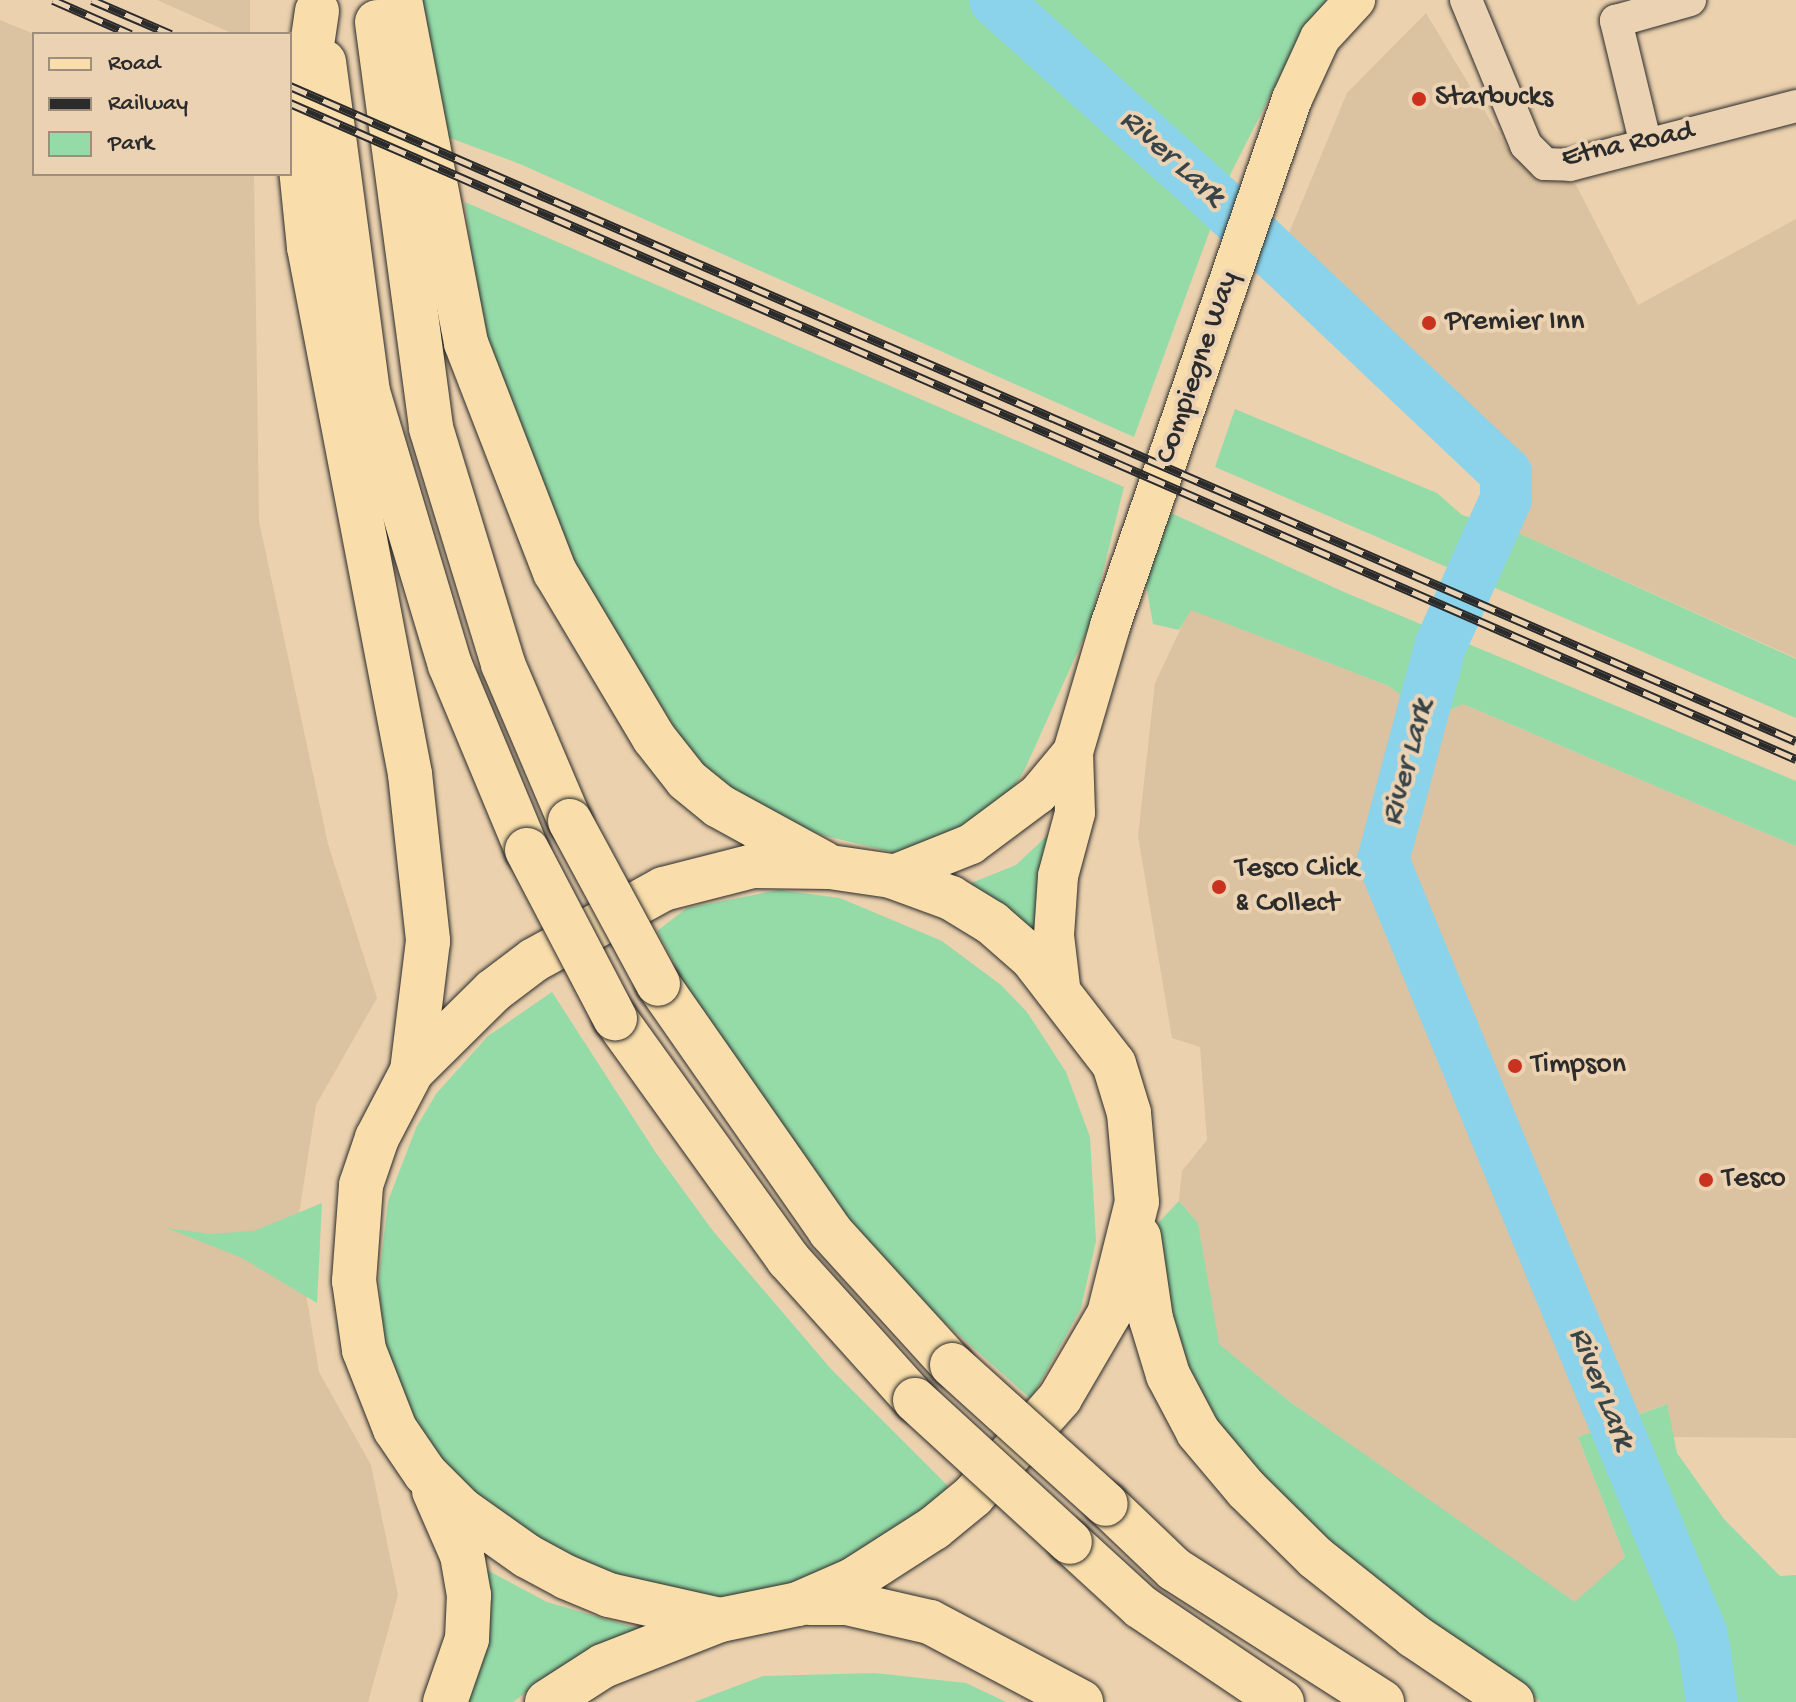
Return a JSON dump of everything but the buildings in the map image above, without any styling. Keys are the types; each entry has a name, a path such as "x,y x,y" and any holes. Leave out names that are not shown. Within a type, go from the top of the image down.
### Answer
{"highway":[{"path":"374,0 431,428 503,664 570,821 658,984 830,1231 952,1365 1174,1569 1382,1702"},
{"path":"400,0 466,343 555,572 654,738 687,780 719,806 830,867"},
{"path":"317,6 298,139 309,247 410,774 428,941 412,1071"},
{"path":"317,6 368,392 450,665 527,850 615,1018 788,1259 915,1400 1141,1607 1282,1702"},
{"path":"445,1702 467,1639 469,1595 462,1555 425,1473 380,1395 364,1350 354,1281 361,1185 377,1138 412,1071 493,991 534,960 663,889 753,866 830,867 891,876 951,898 992,923 1032,958 1114,1064 1129,1113 1151,1319 1168,1375 1198,1432 1316,1558 1414,1636 1512,1702"},
{"path":"798,1604 853,1580 934,1528 1017,1449 1060,1398 1109,1314 1137,1202"},
{"path":"425,1473 494,1534 566,1577 609,1595 720,1620"},
{"path":"547,1702 603,1666 720,1620 798,1604 847,1603 930,1622 1081,1702"}],"main road":[{"name":"Compiegne Way","path":"1061,995 1054,935 1058,876 1075,813 1073,752 1110,626 1261,184 1320,38 1355,0"},
{"name":"Compiegne Way","path":"891,876 971,844 1038,794 1073,752"}],"street":[{"name":"Etna Road","path":"1466,0 1526,145 1545,164 1570,165 1796,106"},
{"path":"1646,145 1611,10 1690,0"}],"shaded area":[{"path":"157,0 250,0 250,32 229,32"},
{"path":"1426,13 1507,148 1576,185 1638,305 1796,219 1796,658 1514,531 1525,504 1523,477 1516,464 1282,250 1347,93"},
{"path":"0,20 32,33 32,176 254,176 259,521 328,844 377,998 316,1105 296,1233 319,1372 371,1465 398,1595 368,1702 0,1702"},
{"path":"1190,609 1389,686 1431,719 1463,704 1796,846 1796,1438 1673,1437 1666,1404 1578,1437 1625,1557 1575,1603 1289,1401 1218,1344 1198,1223 1179,1201 1182,1171 1207,1140 1200,1047 1172,1038 1138,836 1155,683"}],"green space":[{"path":"411,0 1329,0 1304,29 1231,173 1134,437 520,164 442,135"},
{"path":"465,202 1124,487 1090,624 1025,769 1003,805 955,838 895,853 818,834 737,797 691,754 565,551 480,323"},
{"path":"1235,409 1437,493 1462,515 1514,531 1796,659 1796,718 1215,467"},
{"path":"1169,512 1344,592 1796,781 1796,846 1463,704 1431,719 1389,686 1191,610 1179,630 1153,624 1144,573"},
{"path":"1049,834 1033,943 959,888 1016,865"},
{"path":"779,890 840,898 942,941 1001,985 1027,1012 1066,1072 1090,1137 1096,1241 1081,1308 1031,1399 914,1295 806,1182 723,1055 657,931 687,908"},
{"path":"552,992 656,1153 713,1231 831,1369 952,1490 897,1540 762,1598 651,1599 486,1519 416,1429 388,1356 381,1317 379,1278 388,1201 416,1128 436,1094 488,1036"},
{"path":"1179,1201 1198,1223 1219,1344 1289,1401 1575,1602 1625,1557 1578,1437 1667,1404 1677,1453 1724,1519 1780,1576 1796,1575 1796,1702 1541,1702 1379,1594 1252,1471 1196,1405 1154,1269 1158,1223"},
{"path":"322,1203 317,1303 242,1258 167,1228 211,1234 254,1231"},
{"path":"472,1562 547,1602 643,1630 544,1679 513,1702 467,1702"},
{"path":"875,1673 966,1683 1006,1702 694,1702 763,1676"}],"waterway":[{"name":"River Lark","path":"995,0 1216,199 1506,473 1506,499 1441,644 1383,860 1702,1635 1712,1702"}],"railway":[{"path":"53,0 126,32"},
{"path":"92,0 166,32"},
{"path":"292,87 1796,741"},
{"path":"292,104 1796,759"}],"place":[{"name":"Starbucks","path":"1419,99"},
{"name":"Premier Inn","path":"1429,323"},
{"name":"Tesco Click & Collect","path":"1219,887"},
{"name":"Timpson","path":"1515,1066"},
{"name":"Tesco","path":"1706,1180"}]}
